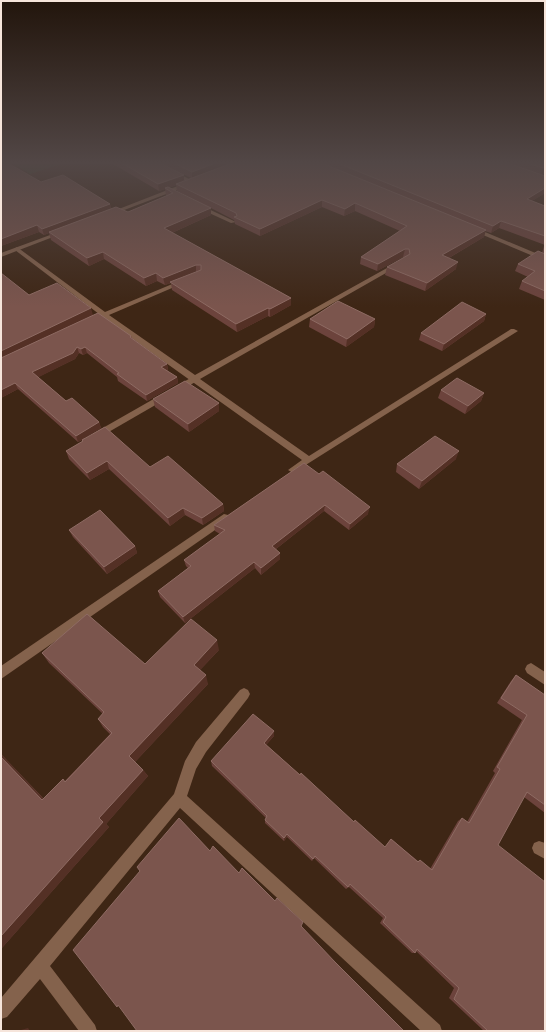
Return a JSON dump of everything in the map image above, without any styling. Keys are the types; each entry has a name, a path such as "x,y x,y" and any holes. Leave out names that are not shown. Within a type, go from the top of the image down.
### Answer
{"street":[{"path":"104,216 119,210"},
{"path":"207,210 232,222"},
{"path":"464,225 545,258"},
{"path":"1,255 68,230"},
{"path":"17,249 103,314 308,460"},
{"path":"90,440 194,379 406,259"},
{"path":"92,320 103,314 191,278"},
{"path":"282,478 308,460 514,331"},
{"path":"1,673 236,510"},
{"path":"531,669 545,679"},
{"path":"1,1010 40,966 179,798 190,766 200,747 244,694"},
{"path":"179,798 434,1031"},
{"path":"40,966 89,1031"}],"building":[{"path":"1,210 93,210 42,229 37,225 1,239"},
{"path":"108,210 124,210 128,212 132,210 206,210 164,228 291,298 236,324 170,282 201,270 201,265 196,265 163,278 156,273 144,278 103,252 87,258 49,232"},
{"path":"230,210 300,210 260,229 234,217 237,216 236,213"},
{"path":"371,210 437,210 486,230 442,255 458,262 427,283 387,267 410,254 409,249 405,249 378,264 361,257 407,226"},
{"path":"454,210 545,210 545,236 501,221 493,226"},
{"path":"538,251 545,254 545,291 522,281 535,271 518,264"},
{"path":"1,273 29,295 57,283 91,308 1,351"},
{"path":"338,301 375,319 347,339 310,319"},
{"path":"462,302 486,314 444,344 421,333"},
{"path":"98,313 167,364 161,367 177,377 146,395 117,374 119,373 85,347 81,349 77,347 73,353 32,372 66,401 72,398 99,422 76,436 15,383 1,390 1,358"},
{"path":"457,378 484,393 468,406 441,390"},
{"path":"185,381 219,403 188,424 153,399"},
{"path":"105,427 150,467 168,456 223,504 202,518 183,508 168,518 107,461 87,473 66,451"},
{"path":"435,436 459,451 422,481 397,464"},
{"path":"304,463 319,474 323,471 370,507 350,524 325,505 272,546 280,553 261,568 254,562 183,617 158,591 191,566 184,560 225,530 214,525"},
{"path":"100,510 135,546 104,567 69,530"},
{"path":"87,614 145,664 191,619 217,640 194,665 206,675 129,756 143,770 99,818 103,822 1,936 1,757 42,800 63,779 65,782 112,733 98,719 104,712 42,653"},
{"path":"516,675 545,695 545,805 527,792 498,845 545,882 545,1031 488,1031 454,999 459,988 417,949 415,953 383,922 386,917 350,884 348,887 315,856 313,859 287,834 284,838 265,820 267,816 211,761 253,714 274,731 264,743 300,775 301,773 354,822 355,820 385,847 391,839 418,862 420,860 432,870 462,818 469,823 500,769 497,767 527,715 501,698"},
{"path":"179,818 210,851 213,846 239,873 242,868 275,901 277,898 303,922 301,926 404,1031 137,1031 118,1005 117,1007 73,950 140,871 137,867"}]}
